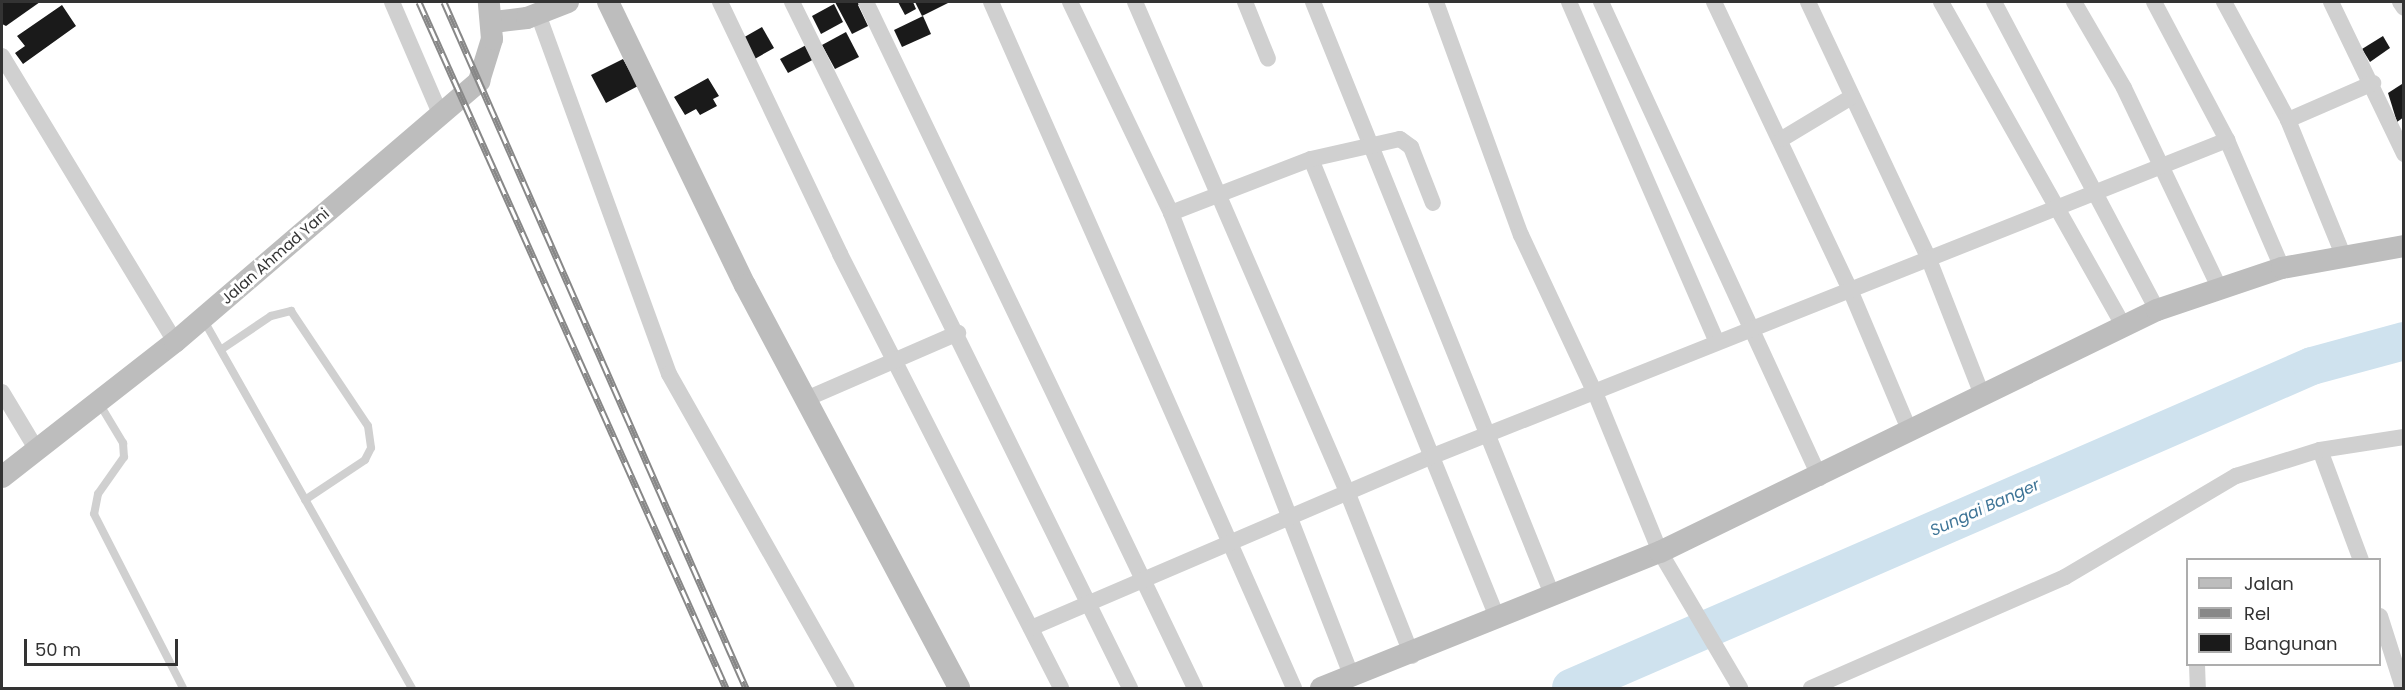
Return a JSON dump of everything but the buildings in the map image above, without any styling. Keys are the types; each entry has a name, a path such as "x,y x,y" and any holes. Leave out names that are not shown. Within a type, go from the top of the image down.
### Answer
{"street":[{"path":"392,2 441,116"},
{"path":"568,2 511,15 669,374 847,688"},
{"path":"608,2 806,399 959,688"},
{"path":"720,2 894,358 1061,688"},
{"path":"792,2 958,333 1130,688"},
{"path":"866,2 1146,581 1195,688"},
{"path":"991,2 1294,688"},
{"path":"1070,2 1171,213 1288,521 1352,678"},
{"path":"1135,2 1348,494 1412,656"},
{"path":"1245,2 1268,58"},
{"path":"1313,2 1486,438 1553,597"},
{"path":"1436,2 1521,235 1596,395 1664,559 1740,688"},
{"path":"1569,2 1717,342"},
{"path":"1601,2 1820,478"},
{"path":"1714,2 1782,139 1851,292 1910,432"},
{"path":"1808,2 1850,98 1928,257 1981,392"},
{"path":"1941,2 2060,205 2123,325"},
{"path":"1994,2 2098,191 2157,310"},
{"path":"2074,2 2164,170 2218,287"},
{"path":"2154,2 2227,140 2282,268"},
{"path":"2224,2 2288,120 2344,257"},
{"path":"2331,2 2373,83 2403,154"},
{"path":"2400,2 2403,8"},
{"name":"Jalan Ahmad Yani","path":"2,477 35,447 203,319 441,116 487,69 511,15"},
{"path":"2,56 175,342"},
{"path":"2288,120 2373,83"},
{"path":"1782,139 1850,98"},
{"path":"1031,628 1288,521 1433,456 1596,395 1717,342 1752,331 1851,292 1928,257 2060,205 2164,170 2227,140"},
{"path":"1171,213 1311,159 1371,144 1407,141 1433,203"},
{"path":"1311,159 1498,620"},
{"path":"1321,688 1412,656 1553,597 1664,559 1910,432 1981,392 2157,310 2218,287 2282,268 2403,246"},
{"path":"806,399 894,358 958,333"},
{"path":"2,392 35,447"},
{"path":"1811,688 2066,577 2236,476 2320,450 2403,438"},
{"path":"2320,450 2360,558"},
{"path":"2381,622 2403,688"},
{"path":"2197,666 2198,688"}],"lane":[{"path":"222,349 271,316 291,311 368,426 371,448 365,460 305,500"},
{"path":"203,319 412,688"},
{"path":"97,400 115,426 124,457 98,494 97,523 183,688"}],"waterway":[{"name":"Sungai Banger","path":"1571,688 2312,366 2404,341"}],"railway":[{"path":"419,2 726,688"},
{"path":"444,2 746,688"}]}
